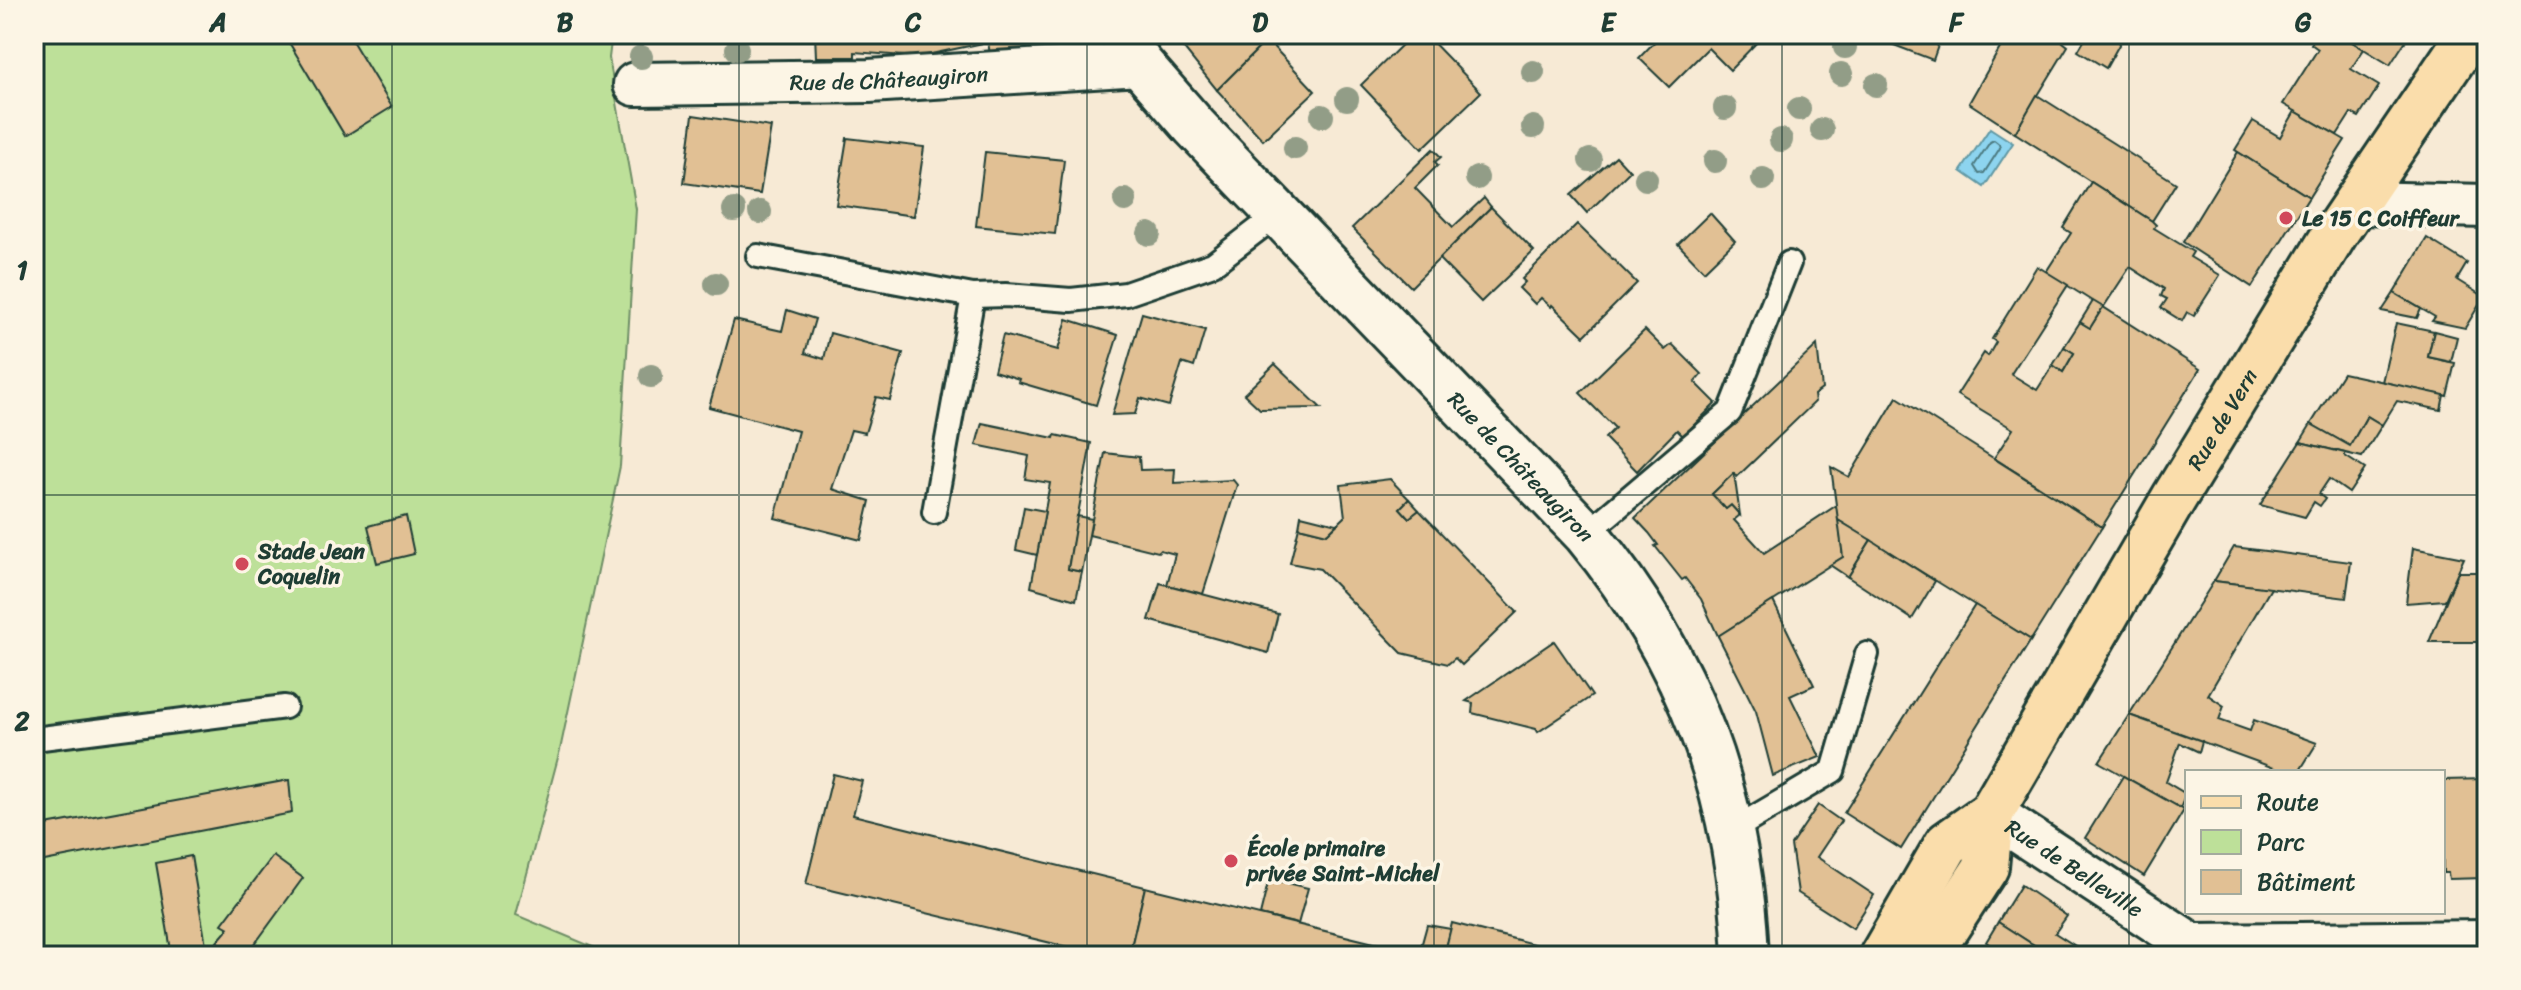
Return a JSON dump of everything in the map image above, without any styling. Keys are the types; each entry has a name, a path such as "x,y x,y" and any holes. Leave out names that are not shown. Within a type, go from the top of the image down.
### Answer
{"main road":[{"name":"Rue de Vern","path":"1882,956 1947,844 1991,813 2174,498 2357,203 2470,34"},
{"name":"Rue de Châteaugiron","path":"1130,49 1277,215 1586,534 1623,579 1661,640 1693,707 1715,764 1741,878 1746,956"},
{"name":"Rue de Vern","path":"1928,956 1986,867 1991,813"}],"street":[{"name":"Rue de Châteaugiron","path":"635,84 869,81 1130,49"},
{"path":"2357,203 2487,206"},
{"name":"Rue de Belleville","path":"1991,813 2192,945 2487,942"}],"lane":[{"path":"758,256 973,296 1071,300 1126,294 1213,264 1277,215"},
{"path":"1586,534 1730,412 1789,263"},
{"path":"934,512 973,296"},
{"path":"1731,831 1833,771 1867,654"},
{"path":"34,739 285,707"}],"green space":[{"name":"Stade Jean Coquelin","path":"34,34 612,34 609,58 636,209 620,466 560,750 516,915 614,956 34,956"}],"water":[{"path":"1990,128 2013,143 1984,187 1961,171"}],"building":[{"path":"284,34 348,34 392,107 345,136"},
{"path":"614,34 653,34 653,39 613,41"},
{"path":"815,34 1023,34 1029,55 990,55 988,42 917,57 855,52 855,57 816,57"},
{"path":"1172,34 1273,34 1217,90"},
{"path":"1413,34 1425,34 1481,92 1422,149 1361,85"},
{"path":"1662,34 1764,35 1730,70 1708,48 1669,87 1639,58"},
{"path":"1865,34 1942,34 1933,60"},
{"path":"2008,34 2068,34 2063,42 2068,46 2015,133 1969,103"},
{"path":"2088,34 2125,34 2106,68 2078,51"},
{"path":"2317,34 2339,34 2364,49 2351,69 2379,86 2359,117 2351,113 2337,135 2283,104 2318,49 2311,44"},
{"path":"2339,34 2410,34 2390,65"},
{"path":"1267,40 1315,91 1263,140 1217,90"},
{"path":"2037,95 2176,183 2152,221 2015,133"},
{"path":"2295,111 2345,140 2309,197 2235,150 2253,121 2280,137"},
{"path":"693,115 771,127 760,194 684,183"},
{"path":"847,138 924,147 914,216 836,205"},
{"path":"1433,149 1441,157 1435,162 1438,165 1415,188 1453,227 1484,198 1491,207 1411,287 1352,228"},
{"path":"985,152 1064,160 1055,234 976,226"},
{"path":"2238,152 2309,197 2252,287 2183,242"},
{"path":"1616,156 1630,171 1587,213 1571,195"},
{"path":"2091,182 2152,221 2156,225 2154,228 2193,252 2190,257 2220,275 2194,316 2187,312 2182,321 2161,308 2167,299 2161,296 2164,289 2130,267 2103,308 2046,272 2071,233 2063,228"},
{"path":"1491,207 1534,251 1481,302 1439,259"},
{"path":"1710,213 1735,241 1704,271 1678,244"},
{"path":"1577,224 1637,283 1584,336 1552,305 1541,298 1535,304 1519,288 1525,282 1522,279"},
{"path":"2427,238 2467,263 2457,280 2484,297 2465,328 2432,321 2435,317 2394,293"},
{"path":"2037,266 2068,285 2011,374 2037,390 2053,365 2063,372 2074,353 2064,347 2080,322 2090,328 2103,307 2200,369 2102,527 1994,458 2013,429 1957,395 1984,353 1988,356 1996,342 1992,339"},
{"path":"2394,293 2421,309 2417,318 2382,311"},
{"path":"2093,301 2103,307 2090,328 2080,322"},
{"path":"787,310 815,319 805,353 824,359 830,333 903,353 890,400 876,397 865,433 851,430 832,489 870,501 861,540 775,518 798,431 709,407 734,320 782,331"},
{"path":"1142,313 1205,330 1194,367 1182,363 1169,406 1140,398 1135,414 1112,415"},
{"path":"1067,319 1118,335 1096,405 1018,382 1019,379 994,371 1003,335 1058,350"},
{"path":"2396,323 2434,331 2428,357 2455,363 2447,396 2382,382"},
{"path":"1645,330 1665,350 1672,344 1702,374 1695,382 1716,403 1683,436 1677,430 1637,471 1605,438 1615,428 1580,393"},
{"path":"2434,331 2457,337 2451,362 2428,357"},
{"path":"1817,345 1822,389 1814,395 1815,402 1737,477 1734,473 1712,494 1726,509 1731,505 1740,515 1734,520 1764,553 1837,505 1843,557 1718,636 1701,599 1685,578 1682,580 1635,518"},
{"path":"2064,347 2074,353 2063,372 2053,365"},
{"path":"1275,364 1321,408 1260,409 1244,394"},
{"path":"2343,373 2444,395 2441,410 2397,401 2382,425 2367,416 2350,446 2311,424"},
{"path":"1897,397 2102,527 2031,640 1838,520 1831,467 1849,477"},
{"path":"2367,416 2382,425 2362,457 2300,442 2311,424 2350,446"},
{"path":"982,423 1091,443 1068,569 1082,572 1076,600 1031,587 1050,483 1025,479 1029,456 976,445"},
{"path":"2300,442 2345,453 2365,469 2349,493 2329,479 2319,494 2325,499 2320,506 2314,502 2305,517 2260,505"},
{"path":"1105,453 1139,457 1140,470 1175,469 1174,483 1233,480 1237,485 1203,594 1167,585 1175,554 1089,535"},
{"path":"1734,473 1740,515 1731,505 1726,509 1712,494"},
{"path":"1390,479 1409,499 1400,508 1409,518 1419,510 1517,612 1462,665 1455,658 1448,664 1402,653 1320,569 1290,563 1299,527 1327,534 1345,517 1341,485"},
{"path":"1409,499 1419,510 1409,518 1400,508"},
{"path":"1024,507 1045,511 1037,555 1016,550"},
{"path":"1301,515 1337,524 1327,534 1299,527"},
{"path":"406,516 414,554 377,563 368,526"},
{"path":"1077,516 1092,519 1082,572 1068,569"},
{"path":"1838,520 1871,540 1848,577 1830,565 1843,557"},
{"path":"1871,540 1935,581 1912,619 1848,577"},
{"path":"2234,547 2351,562 2346,598 2214,581"},
{"path":"2413,548 2464,558 2445,600 2406,603"},
{"path":"2458,572 2487,572 2487,642 2429,642"},
{"path":"2214,581 2271,588 2208,695 2224,706 2219,720 2250,731 2254,720 2317,743 2300,770 2280,770 2129,715"},
{"path":"1160,583 1278,614 1268,653 1149,620"},
{"path":"1773,601 1814,685 1790,696 1820,757 1773,776 1756,711 1718,636"},
{"path":"1975,605 2031,640 1901,849 1844,813"},
{"path":"1554,641 1592,696 1538,732 1472,713 1473,703 1466,701"},
{"path":"2129,715 2202,741 2199,752 2180,743 2166,782 2185,793 2181,806 2184,810 2099,762"},
{"path":"833,774 862,781 853,815 1145,887 1129,956 1105,956 806,884"},
{"path":"2123,776 2184,810 2144,876 2085,838"},
{"path":"2487,779 2487,867 2484,867 2484,878 2449,879 2448,873 2445,873 2445,780"},
{"path":"289,780 292,813 34,863 34,792 40,826"},
{"path":"1818,805 1841,821 1817,857 1874,895 1853,928 1798,893 1791,845"},
{"path":"191,856 207,951 172,956 156,863"},
{"path":"273,856 303,878 246,956 234,956 217,942 229,928 222,924"},
{"path":"1269,879 1308,888 1298,924 1260,915"},
{"path":"2021,885 2067,916 2055,933 2091,956 2051,956 1998,922"},
{"path":"1145,887 1419,954 1427,925 1451,929 1444,956 1129,956"},
{"path":"1998,922 2051,956 2007,956 1986,942"},
{"path":"1452,923 1580,956 1444,956"}],"place":[{"name":"Le 15 C Coiffeur","path":"2286,218"},
{"name":"Stade Jean Coquelin","path":"242,564"},
{"name":"École primaire privée Saint-Michel","path":"1231,861"}]}
